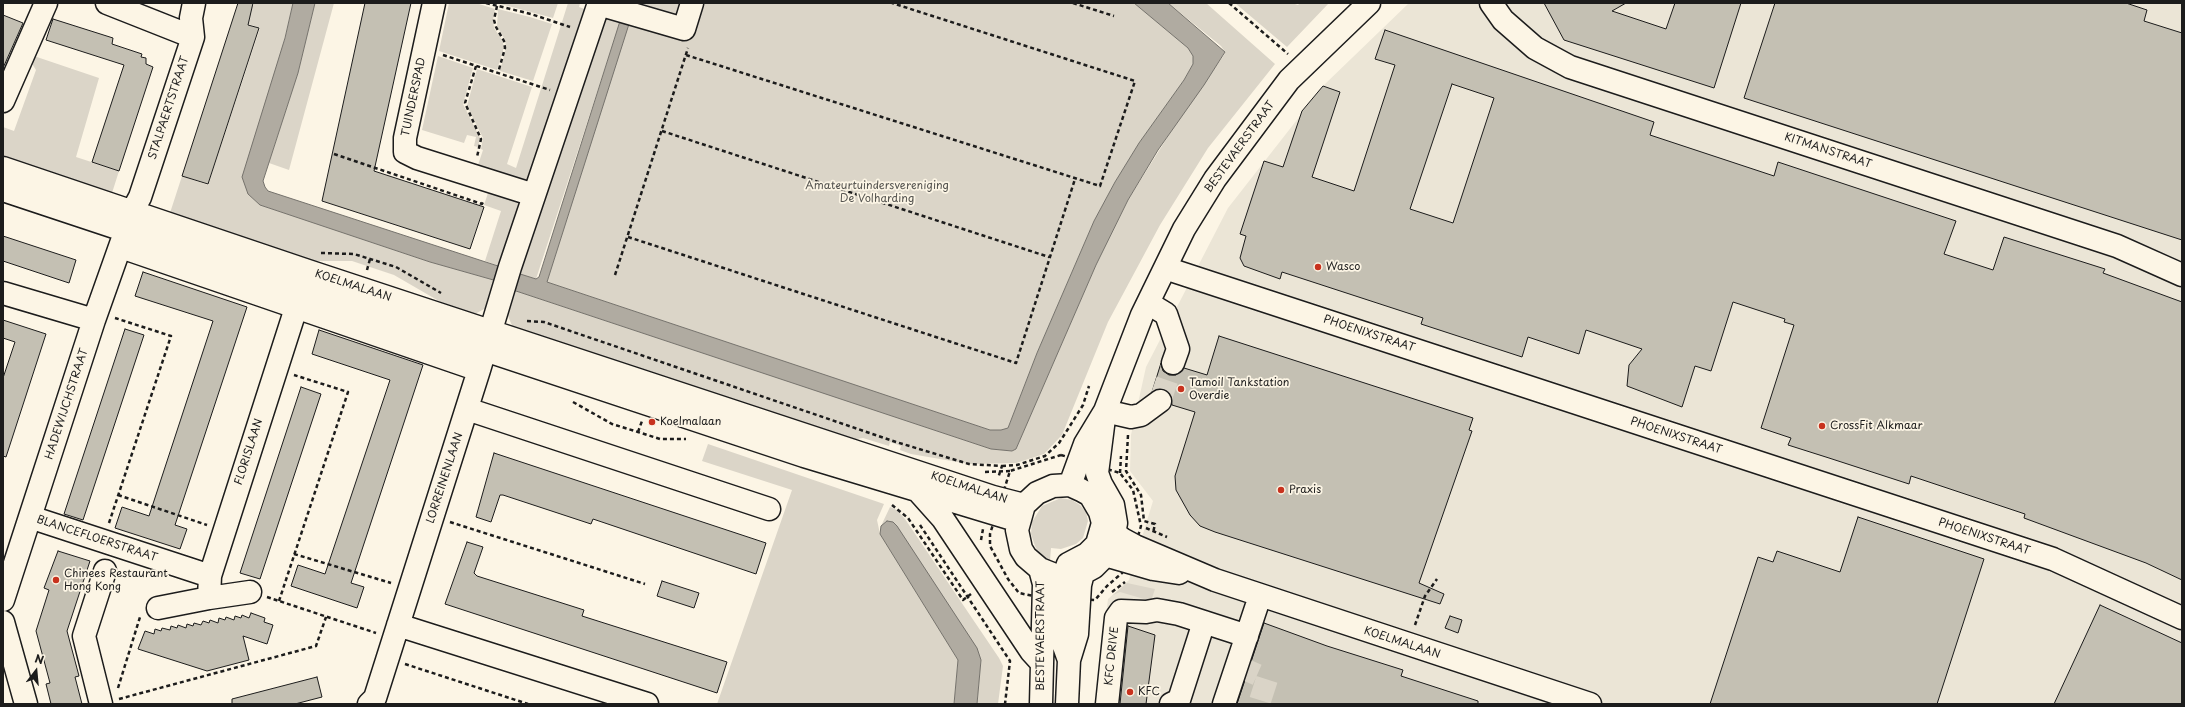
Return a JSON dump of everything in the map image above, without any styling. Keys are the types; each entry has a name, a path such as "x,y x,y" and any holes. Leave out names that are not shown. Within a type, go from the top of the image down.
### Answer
{"street":[{"path":"3,101 46,3"},
{"path":"107,3 193,36"},
{"name":"STALPAERTSTRAAT","path":"127,229 140,197 193,36 190,18 194,3"},
{"name":"TUINDERSPAD","path":"434,3 404,148 410,155 534,195"},
{"path":"485,350 510,267 599,4 684,29 692,3"},
{"name":"KITMANSTRAAT","path":"1491,3 1504,20 1535,48 1570,67 2118,246 2182,275"},
{"name":"BESTEVAERSTRAAT","path":"1070,485 1093,470 1086,444 1105,411 1148,302 1184,228 1215,179 1302,66 1360,6"},
{"name":"KOELMALAAN","path":"3,168 127,229 296,308 485,350 1021,513"},
{"name":"KOELMALAAN","path":"3,190 127,229 308,271 485,350 717,427 918,491 999,506"},
{"name":"HADEWIJCHSTRAAT","path":"3,600 96,316 127,229"},
{"name":"PHOENIXSTRAAT","path":"1165,268 2053,559 2182,618"},
{"path":"3,293 96,316"},
{"path":"1148,302 1166,314 1178,349 1173,363"},
{"name":"FLORISLAAN","path":"209,598 210,576 296,308"},
{"name":"LORREINENLAAN","path":"369,704 375,698 485,350"},
{"path":"1105,411 1131,417 1141,414 1160,401"},
{"path":"467,409 768,509"},
{"path":"1073,575 1068,564 1093,549 1101,536 1116,523 1113,505 1093,470"},
{"path":"1070,485 1090,496 1098,507 1109,528 1105,555 1094,567 1073,575 1055,575 1040,569 1026,557 1021,549 1017,530 1021,513 1037,493 1044,489 1070,485"},
{"path":"918,491 946,524 1031,651 1041,662"},
{"name":"BLANCEFLOERSTRAAT","path":"30,517 210,576"},
{"name":"KOELMALAAN","path":"1109,528 1135,546 1215,580 1590,704"},
{"name":"KOELMALAAN","path":"1105,555 1153,569 1215,580"},
{"name":"BESTEVAERSTRAAT","path":"1040,569 1044,584 1069,599 1077,634 1069,660 1066,704"},
{"path":"101,704 84,636 105,571"},
{"name":"BESTEVAERSTRAAT","path":"1041,704 1041,662 1069,599 1073,575"},
{"path":"158,608 250,592"},
{"path":"1224,704 1260,596"},
{"path":"1101,704 1110,611 1114,602 1122,599 1151,611 1180,614 1247,636"},
{"name":"KFC DRIVE","path":"1107,704 1116,618 1121,611 1151,611"},
{"path":"3,622 26,704"},
{"path":"1175,702 1204,622"},
{"path":"393,641 648,704"}],"path":[{"path":"486,3 531,14 590,34"},
{"path":"686,55 1100,186 1134,81 892,3"},
{"path":"1073,3 1114,16"},
{"path":"1228,3 1302,66"},
{"path":"497,6 494,20 496,27 504,40 505,48 498,73"},
{"path":"615,276 686,55 691,36 684,29"},
{"path":"425,50 569,96"},
{"path":"471,174 481,139 465,103 476,66"},
{"path":"662,131 1049,257"},
{"path":"628,237 1016,363 1075,179"},
{"path":"365,275 370,259"},
{"path":"96,316 171,336 103,541"},
{"path":"276,369 348,392 279,601"},
{"path":"1002,466 1017,465 1045,456 1059,443 1068,429 1083,405 1089,386"},
{"path":"1069,599 1019,593 1008,579 990,542 1010,471 1061,455 1093,470 1120,473 1133,490 1141,526"},
{"path":"118,495 224,530"},
{"path":"433,516 645,584"},
{"path":"916,519 1010,661 1005,704"},
{"path":"294,554 410,588"},
{"path":"1409,645 1425,596 1437,579"},
{"path":"250,592 326,616 393,641 528,704"},
{"path":"158,608 142,611 114,700 316,646 326,616"}],"shaded area":[{"path":"293,3 315,3 298,73 263,181 265,187 268,191 501,267 497,281 430,262 260,205 248,194 242,177 285,38"},
{"path":"1134,3 1168,3 1225,52 1204,85 1158,150 1128,200 1096,265 1016,449 1012,451 991,449 513,290 517,273 536,279 539,277 620,21 629,24 547,282 990,430 1001,430 1008,428 1037,353 1094,221 1115,182 1139,143 1184,80 1193,64 1193,56 1188,48"},
{"path":"1409,3 2182,3 2182,704 1095,704 1108,599 1129,580 1153,501 1130,471 1131,435 1146,367 1228,208 1325,84"},
{"path":"887,521 893,522 897,526 977,648 981,660 977,704 954,704 958,660 880,534 881,526"}],"green space":[{"path":"239,3 253,6 254,3 293,3 248,194 260,205 430,262 497,281 488,307 473,315 451,308 394,275 352,261 311,261 170,213 182,176 208,185 260,28 234,19"},
{"path":"315,3 334,3 289,170 269,163 298,73"},
{"path":"449,3 476,3 495,9 493,20 494,28 502,40 504,47 497,70 439,51"},
{"path":"497,3 558,3 553,18"},
{"path":"568,3 580,3 579,7 590,11 532,186 477,168 483,150 481,149 483,138 467,106 477,69 532,87 507,164 516,168"},
{"name":"Amateurtuindersvereniging De Volharding","path":"635,3 1134,3 1188,48 1193,56 1193,64 1184,80 1139,143 1115,182 1094,221 1037,353 1008,428 1001,430 990,430 547,282"},
{"path":"1168,3 1206,3 1275,64 1208,148 1160,225 1108,322 1062,435 1044,454 1016,463 969,464 911,454 900,450 901,446 890,442 889,446 863,438 850,440 513,328 505,309 513,290 991,449 1012,451 1016,449 1096,265 1128,200 1177,122 1224,55 1225,52 1221,46"},
{"path":"1235,3 1292,3 1298,5 1300,3 1329,3 1287,47"},
{"path":"498,9 552,24 533,81 500,71 506,48 505,40 497,26"},
{"path":"604,15 620,22 536,279 517,273"},
{"path":"31,55 99,78 76,157 119,171 112,193 108,193 3,158 3,127 14,131 36,70 31,62"},
{"path":"438,56 473,68 463,104 480,138 478,147 474,146 476,137 467,135 464,143 422,130"},
{"path":"489,190 522,202 501,267 485,261 501,211 484,205"},
{"path":"708,444 884,504 877,520 880,534 958,660 954,704 717,704 792,490 702,461"},
{"path":"1061,498 1072,500 1080,505 1086,512 1088,521 1083,538 1076,544 1061,549 1051,548 1050,561 1040,555 1035,546 1031,534 1032,522 1042,506"},
{"path":"890,507 897,510 905,519 999,658 1003,666 998,704 977,704 981,660 881,526"},
{"path":"1127,583 1155,589 1151,601 1120,592 1113,595"}],"building":[{"path":"238,3 253,3 248,25 259,28 208,184 182,176"},
{"path":"365,3 411,3 374,171 484,207 470,249 322,201"},
{"path":"1544,3 1626,3 1612,11 1666,29 1675,3 1741,3 1714,88 1564,40"},
{"path":"1775,3 2126,3 2147,10 2144,21 2182,33 2182,240 1744,98"},
{"path":"3,15 23,23 3,68"},
{"path":"53,19 113,38 112,44 142,54 141,57 146,58 146,64 153,67 119,171 92,162 124,65 46,40"},
{"path":"1385,30 1654,122 1650,135 1774,176 1778,162 1956,221 1944,254 1993,270 2004,237 2105,269 2103,273 2182,302 2182,580 2146,563 2024,518 2025,514 1911,476 1909,484 1788,445 1791,438 1761,428 1794,325 1784,322 1785,319 1733,302 1711,371 1695,366 1682,407 1627,386 1629,365 1642,349 1586,330 1579,354 1528,337 1522,357 1421,324 1423,318 1282,272 1280,279 1244,266 1240,258 1246,236 1240,234 1264,161 1283,167 1302,111 1323,86 1340,92 1312,177 1354,191 1395,65 1375,59","holes":["1452,84 1494,98 1453,223 1410,209"]},
{"path":"3,236 76,260 69,283 3,261"},
{"path":"143,272 247,307 175,525 187,529 180,549 115,528 122,507 149,516 213,321 135,296"},
{"path":"3,320 46,334 6,457 3,456 3,378 15,342 3,338"},
{"path":"125,329 144,335 83,520 64,514"},
{"path":"319,330 423,365 351,583 364,587 357,608 291,586 298,565 325,574 390,380 312,354"},
{"path":"1219,336 1473,418 1469,430 1472,431 1419,583 1444,594 1440,604 1215,532 1200,526 1190,515 1176,490 1175,476 1195,412 1172,405 1170,394 1165,390 1158,389 1152,392 1161,363 1163,371 1169,375 1176,375 1184,368 1207,375"},
{"path":"301,387 321,394 260,579 240,573"},
{"path":"494,453 766,543 756,574 593,519 591,524 503,495 500,495 491,522 476,517"},
{"path":"1858,517 1984,559 1937,704 1710,704 1758,557 1773,562 1777,551 1840,572"},
{"path":"467,542 483,547 474,573 477,576 584,610 582,616 727,662 717,693 445,604"},
{"path":"58,551 90,561 67,631 79,676 75,677 82,704 51,704 46,684 50,683 36,631 49,590 44,588"},
{"path":"662,581 699,593 694,608 657,596"},
{"path":"2100,605 2182,643 2182,704 2054,704"},
{"path":"251,613 265,618 264,622 273,625 267,644 243,636 249,660 207,671 138,649 145,631 154,634 155,629 161,631 162,628 170,630 171,626 177,628 178,625 186,628 187,624 193,626 194,623 201,625 203,621 209,623 210,620 218,623 219,618 225,620 226,617 234,620 235,616 241,618 242,615 249,618"},
{"path":"1450,616 1462,620 1458,633 1445,628"},
{"path":"1264,623 1327,646 1403,670 1401,676 1478,701 1478,704 1237,704"},
{"path":"1128,626 1155,635 1146,704 1120,704"},
{"path":"317,677 322,697 295,704 232,704 232,699"}],"tunnel":[{"path":"1160,401 1173,363"},
{"path":"1237,666 1267,679 1259,704"}],"place":[{"name":"Wasco","path":"1318,267"},
{"name":"Tamoil Tankstation Overdie","path":"1181,389"},
{"name":"Koelmalaan","path":"652,422"},
{"name":"CrossFit Alkmaar","path":"1822,426"},
{"name":"Praxis","path":"1281,490"},
{"name":"Chinees Restaurant Hong Kong","path":"56,580"},
{"name":"KFC","path":"1130,692"}]}
